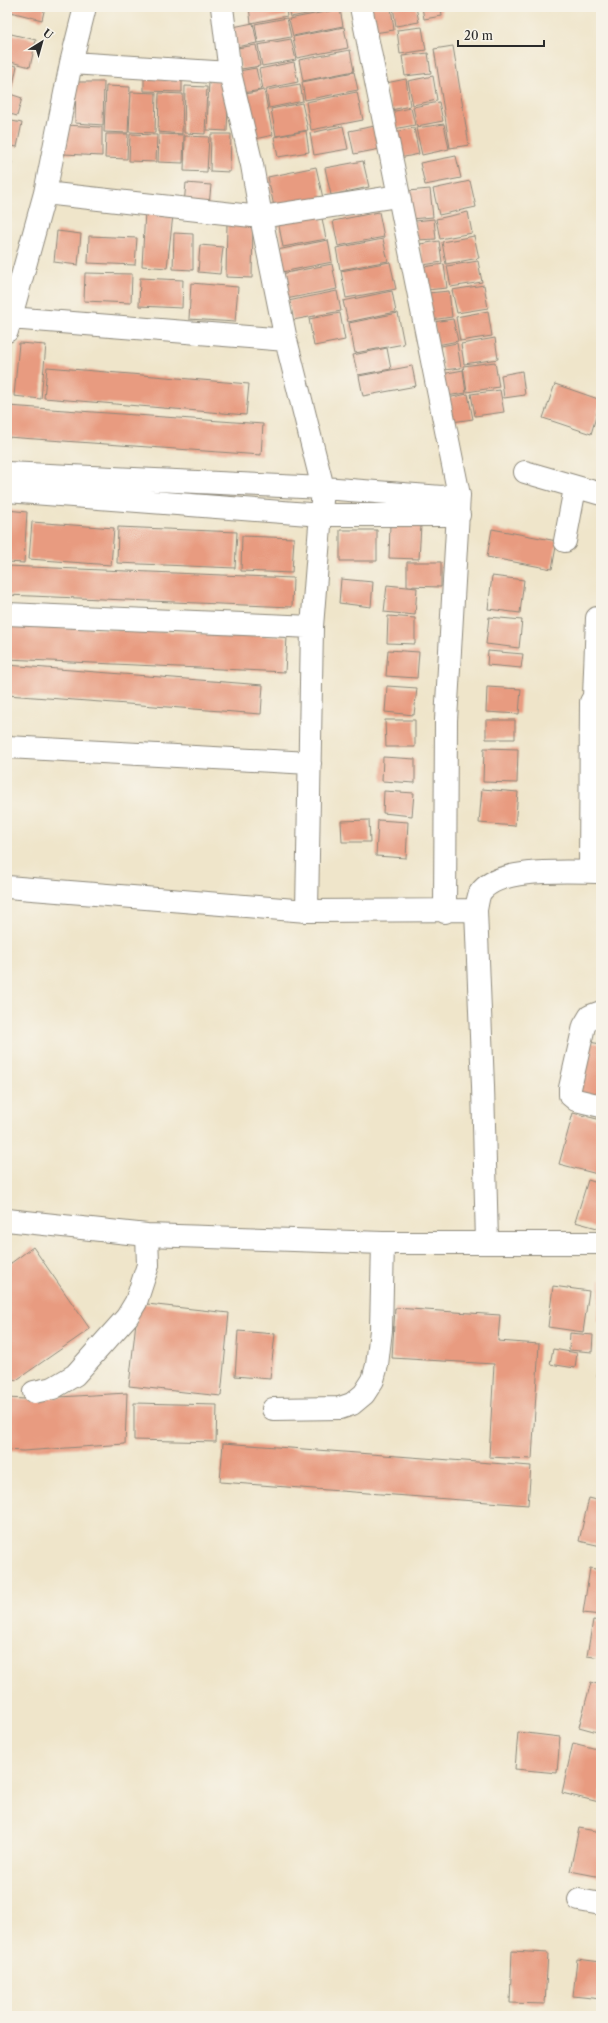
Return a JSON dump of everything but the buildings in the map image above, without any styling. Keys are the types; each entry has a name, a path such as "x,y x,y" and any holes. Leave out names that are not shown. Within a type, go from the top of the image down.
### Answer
{"street":[{"path":"85,7 71,63 45,193 9,324 286,340"},
{"path":"222,7 230,73 252,165 286,340 323,488 312,627 308,911"},
{"path":"361,7 459,505 446,720 445,912"},
{"path":"71,63 230,73"},
{"path":"45,193 261,217 398,196"},
{"path":"525,472 575,488 601,494"},
{"path":"7,473 96,488 322,515 459,505"},
{"path":"7,491 96,488 323,488 442,497 459,505"},
{"path":"564,541 575,488"},
{"path":"7,614 312,627"},
{"path":"487,1242 476,910 480,893 487,886 502,878 525,874 595,872 591,702 597,694 597,618"},
{"path":"7,747 310,763"},
{"path":"7,887 308,911 445,912 476,910"},
{"path":"601,1012 590,1016 584,1026 570,1095 576,1100 601,1106"},
{"path":"7,1220 147,1235 383,1243 601,1243"},
{"path":"34,1392 53,1388 75,1374 127,1317 136,1302 148,1265 147,1235"},
{"path":"273,1409 340,1408 352,1404 364,1394 373,1380 377,1365 381,1330 383,1243"},
{"path":"579,1900 601,1904"}]}
